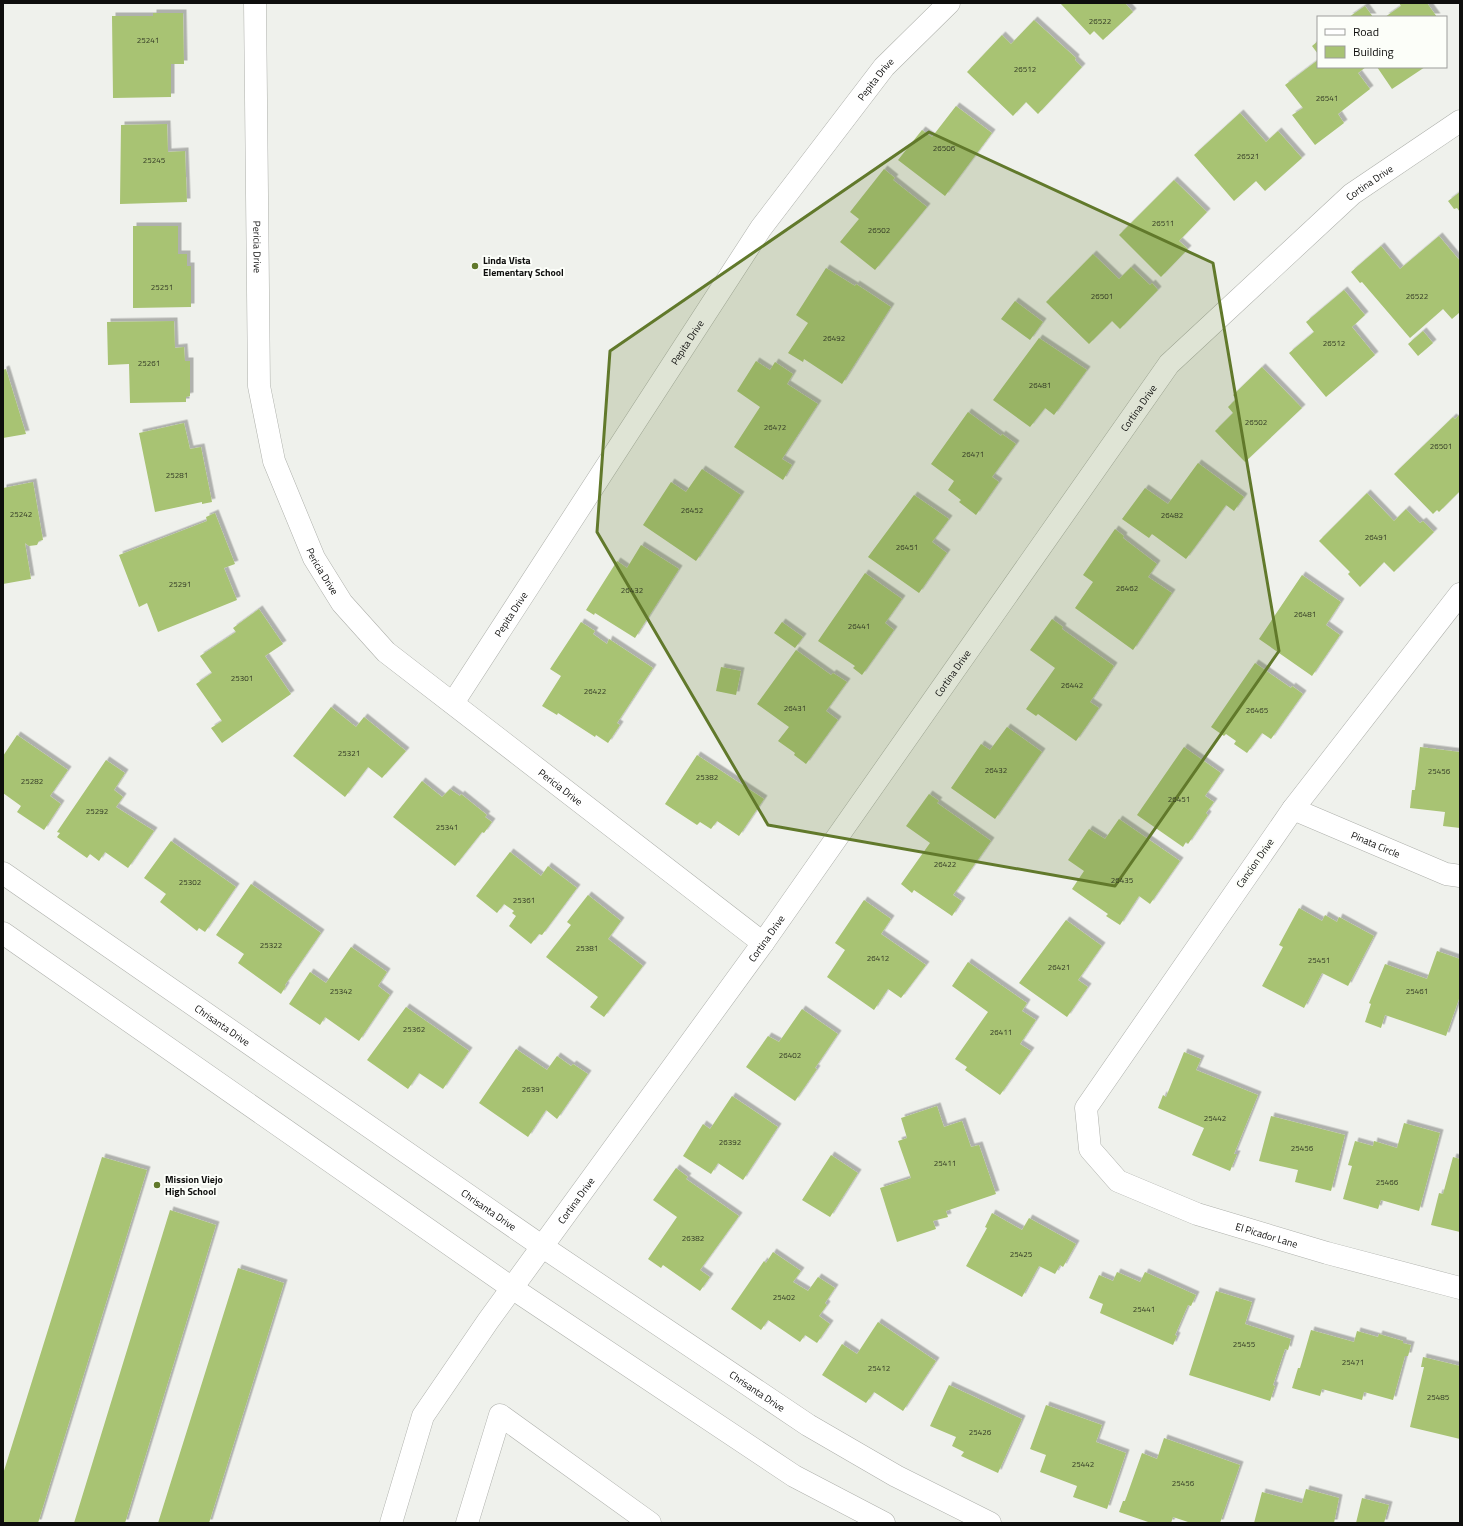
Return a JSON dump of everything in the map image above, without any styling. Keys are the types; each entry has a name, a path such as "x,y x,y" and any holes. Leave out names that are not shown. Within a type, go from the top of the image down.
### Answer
{"street":[{"name":"Pericia Drive","path":"255,3 259,386 274,461 314,558 342,603 386,652 763,943"},
{"name":"Pepita Drive","path":"453,703 761,228 884,67 949,3"},
{"name":"Cortina Drive","path":"391,1523 423,1416 488,1321 763,943 1169,364 1352,194 1460,122"},
{"name":"Cancion Drive","path":"1090,1149 1086,1108 1292,809 1460,594"},
{"name":"Pinata Circle","path":"1292,809 1446,874 1460,876"},
{"name":"Chrisanta Drive","path":"3,873 543,1247 808,1425 896,1476 990,1523"},
{"path":"3,933 512,1288 794,1476 884,1523"},
{"name":"El Picador Lane","path":"1090,1149 1118,1181 1197,1214 1327,1253 1460,1288"},
{"path":"467,1523 500,1415 650,1523"}],"highlighted area":[{"path":"929,132 1213,263 1279,651 1115,886 768,825 597,532 610,351"}],"building":[{"path":"1060,3 1125,3 1133,12 1103,40 1094,31 1090,35"},
{"path":"1399,3 1427,3 1436,16 1386,16 1401,6"},
{"path":"1365,6 1372,16 1350,16"},
{"path":"153,13 183,13 184,64 171,64 171,97 113,98 112,16 153,16"},
{"path":"1034,20 1076,58 1075,60 1082,67 1038,114 1026,102 1013,116 967,72 1002,35 1011,44"},
{"path":"1317,42 1317,53 1312,46"},
{"path":"1317,61 1317,68 1365,68 1358,73 1370,89 1338,114 1344,123 1315,145 1292,115 1303,108 1285,85"},
{"path":"1378,68 1424,68 1392,89"},
{"path":"956,106 992,133 945,196 898,160 922,130 932,137"},
{"path":"1240,113 1266,142 1278,131 1302,158 1265,191 1256,181 1234,201 1194,155"},
{"path":"167,124 168,152 185,151 187,202 120,204 121,125"},
{"path":"884,169 895,178 893,180 927,207 875,270 840,242 859,219 850,212"},
{"path":"1174,180 1207,212 1179,241 1188,249 1161,277 1119,235"},
{"path":"1460,192 1460,212 1457,208 1454,209 1448,201"},
{"path":"133,226 178,226 178,254 187,254 187,266 191,266 191,307 133,308"},
{"path":"1439,236 1460,261 1460,312 1452,319 1443,309 1410,338 1362,282 1360,283 1351,272 1381,246 1400,269"},
{"path":"1093,254 1119,279 1131,267 1150,285 1152,283 1158,290 1120,329 1112,321 1089,344 1046,302"},
{"path":"826,268 855,286 856,284 891,307 842,384 804,359 803,362 788,353 808,323 796,315"},
{"path":"1344,290 1365,315 1352,327 1375,355 1326,397 1289,353 1314,332 1306,322"},
{"path":"1015,301 1043,322 1030,340 1001,319"},
{"path":"174,321 175,348 184,347 185,361 190,361 190,396 186,397 186,402 130,403 129,364 108,365 107,322"},
{"path":"1423,331 1433,343 1418,356 1408,344"},
{"path":"1039,338 1087,370 1054,415 1045,408 1030,427 993,400"},
{"path":"756,361 770,370 775,362 793,374 787,384 818,404 782,459 792,465 783,480 734,447 760,407 737,391"},
{"path":"1262,367 1302,408 1245,462 1215,431 1233,413 1228,407 1236,399 1233,395"},
{"path":"6,369 26,434 3,438 3,370"},
{"path":"968,412 1001,436 1002,434 1016,444 992,477 999,482 976,515 959,502 961,500 948,490 954,481 931,464"},
{"path":"1460,414 1460,491 1439,512 1437,510 1433,514 1394,474 1453,417 1455,419"},
{"path":"184,423 190,449 201,447 212,502 202,504 202,502 155,512 139,433"},
{"path":"1198,463 1244,497 1234,511 1226,505 1186,559 1152,534 1149,538 1122,519 1145,488 1168,504"},
{"path":"702,469 741,495 696,561 643,525 671,482 686,492"},
{"path":"33,482 43,540 39,541 37,545 29,546 25,543 31,579 3,584 3,488"},
{"path":"1367,493 1394,521 1406,509 1420,523 1423,521 1434,532 1394,572 1384,562 1360,587 1348,574 1350,572 1319,541"},
{"path":"914,495 949,519 932,542 947,553 919,593 868,557"},
{"path":"215,513 235,564 224,568 237,600 158,632 147,603 139,607 119,555 207,521 206,517"},
{"path":"1115,529 1124,536 1123,538 1157,564 1148,577 1172,593 1133,650 1075,608 1093,582 1083,575"},
{"path":"641,545 679,569 635,638 595,613 594,615 586,610 617,561 627,568"},
{"path":"865,573 902,599 885,623 894,630 862,675 853,668 855,666 818,641"},
{"path":"1302,575 1341,602 1326,625 1340,635 1312,676 1259,639"},
{"path":"259,609 283,644 265,656 291,694 222,743 211,728 222,721 196,684 212,673 200,656 236,632 233,628"},
{"path":"1052,619 1063,627 1062,629 1114,666 1090,702 1099,708 1076,741 1038,714 1036,716 1026,709 1055,668 1030,650"},
{"path":"581,622 595,631 593,634 607,644 609,639 653,668 617,723 620,725 608,743 596,735 595,737 558,713 557,715 542,706 561,676 550,669"},
{"path":"782,622 803,637 795,648 774,633"},
{"path":"796,650 831,675 833,673 847,682 826,711 838,720 806,764 794,755 795,753 778,741 789,727 757,704"},
{"path":"1255,663 1291,688 1292,686 1303,694 1271,739 1262,733 1247,753 1234,744 1236,741 1226,734 1224,736 1211,727"},
{"path":"721,667 741,671 736,695 716,691"},
{"path":"331,707 356,727 364,717 406,751 382,778 368,767 345,797 293,756"},
{"path":"1007,727 1042,752 995,819 951,788 981,744 990,750"},
{"path":"17,735 68,770 50,796 61,804 44,830 17,812 21,806 3,793 3,756"},
{"path":"1184,747 1221,773 1205,796 1214,802 1206,813 1208,815 1188,844 1186,842 1183,847 1137,815"},
{"path":"1420,747 1460,752 1460,828 1443,826 1445,812 1410,808 1412,790 1415,790"},
{"path":"697,755 764,799 739,836 717,821 711,829 700,822 697,825 665,804"},
{"path":"106,760 125,773 114,790 123,797 116,807 154,831 128,868 105,852 99,861 90,854 87,858 57,837 60,833 57,832"},
{"path":"422,781 442,797 450,789 460,796 461,794 487,815 485,817 492,822 484,833 482,832 455,866 393,817"},
{"path":"929,794 939,801 937,803 991,841 953,895 962,901 952,916 914,890 912,893 901,884 930,843 906,826"},
{"path":"1119,819 1180,861 1150,904 1139,896 1120,925 1106,916 1108,914 1072,889 1084,871 1068,860 1089,829 1105,839"},
{"path":"171,841 236,887 205,932 199,928 197,931 160,902 166,894 144,878"},
{"path":"510,852 541,876 548,866 577,888 542,935 539,934 531,944 509,926 516,916 512,913 514,911 504,904 497,913 476,896"},
{"path":"251,884 321,933 285,985 286,986 281,994 238,963 244,954 216,935"},
{"path":"588,895 621,921 608,939 643,966 604,1017 590,1007 598,997 546,957 571,925 567,922"},
{"path":"864,900 891,919 881,934 926,965 901,998 888,989 874,1010 827,977 845,950 835,943"},
{"path":"1299,908 1322,921 1325,915 1337,922 1339,917 1374,936 1348,986 1322,973 1304,1008 1262,986 1283,947 1279,945"},
{"path":"1066,920 1102,946 1078,980 1088,987 1067,1017 1019,983"},
{"path":"351,947 387,972 378,986 390,995 359,1041 325,1017 320,1025 289,1004 310,972 326,983"},
{"path":"1437,951 1460,959 1460,996 1446,1036 1385,1015 1381,1028 1365,1022 1371,1004 1369,1003 1385,964 1427,979"},
{"path":"968,962 1027,1003 1022,1011 1036,1020 1020,1044 1031,1051 1000,1095 965,1070 967,1067 955,1059 988,1012 952,986"},
{"path":"406,1007 469,1051 443,1089 419,1073 408,1089 367,1060"},
{"path":"802,1009 838,1034 815,1068 817,1069 795,1101 746,1067 768,1036 779,1042"},
{"path":"516,1049 547,1070 557,1056 571,1066 573,1064 588,1074 557,1119 546,1110 528,1137 479,1103"},
{"path":"1184,1052 1201,1059 1196,1070 1258,1095 1234,1154 1237,1154 1230,1171 1192,1155 1204,1128 1158,1108 1163,1095 1166,1097"},
{"path":"732,1096 778,1127 743,1180 718,1163 711,1174 683,1156 703,1124 710,1129"},
{"path":"937,1106 944,1127 962,1121 971,1147 979,1145 996,1194 946,1211 948,1217 933,1221 936,1229 897,1242 880,1188 911,1178 898,1141 907,1138 901,1118"},
{"path":"1271,1116 1345,1135 1331,1191 1295,1182 1298,1170 1259,1161"},
{"path":"1404,1123 1440,1133 1419,1211 1381,1200 1378,1209 1343,1199 1352,1166 1348,1165 1355,1141 1373,1146 1374,1141 1397,1148"},
{"path":"831,1155 858,1173 830,1217 802,1200"},
{"path":"102,1157 147,1170 38,1523 3,1523 3,1474"},
{"path":"1453,1157 1460,1159 1460,1232 1431,1225 1439,1193 1443,1194"},
{"path":"676,1168 688,1177 686,1179 739,1216 700,1270 710,1277 700,1291 663,1265 661,1268 648,1259 677,1217 653,1200"},
{"path":"170,1210 216,1225 125,1523 74,1523"},
{"path":"992,1213 1022,1230 1029,1218 1076,1244 1063,1267 1060,1265 1055,1274 1039,1266 1022,1297 966,1266 987,1228 985,1227"},
{"path":"773,1252 801,1271 793,1282 808,1291 818,1277 835,1288 825,1303 827,1305 819,1316 830,1324 817,1343 805,1335 800,1342 768,1320 761,1330 731,1309 764,1261 766,1263"},
{"path":"238,1268 284,1283 209,1523 158,1523"},
{"path":"1117,1272 1140,1282 1145,1272 1196,1295 1191,1306 1188,1305 1175,1335 1177,1336 1173,1345 1100,1313 1103,1304 1089,1298 1099,1275 1113,1281"},
{"path":"1216,1291 1252,1302 1245,1324 1291,1339 1288,1350 1285,1349 1273,1385 1275,1386 1270,1401 1189,1375"},
{"path":"878,1322 936,1361 903,1411 874,1392 866,1403 822,1375 842,1344 857,1354"},
{"path":"1311,1330 1354,1342 1357,1331 1378,1337 1379,1334 1411,1345 1408,1356 1405,1356 1393,1400 1364,1392 1362,1400 1322,1389 1320,1396 1292,1388 1298,1368 1300,1368"},
{"path":"1423,1357 1460,1366 1460,1439 1410,1427 1424,1367 1421,1367"},
{"path":"949,1385 1022,1419 998,1473 961,1456 964,1452 952,1446 956,1437 930,1426"},
{"path":"1046,1405 1102,1425 1096,1442 1126,1453 1107,1509 1073,1497 1077,1486 1040,1472 1046,1455 1030,1449"},
{"path":"1164,1438 1240,1465 1220,1523 1191,1523 1173,1517 1171,1523 1151,1523 1119,1512 1123,1501 1125,1501 1142,1453 1157,1459"},
{"path":"1306,1489 1339,1498 1334,1523 1254,1523 1262,1492 1302,1503"},
{"path":"1362,1498 1389,1505 1384,1523 1356,1523"}],"place":[{"name":"Linda Vista Elementary School","path":"475,266"},
{"name":"Mission Viejo High School","path":"157,1185"}]}
